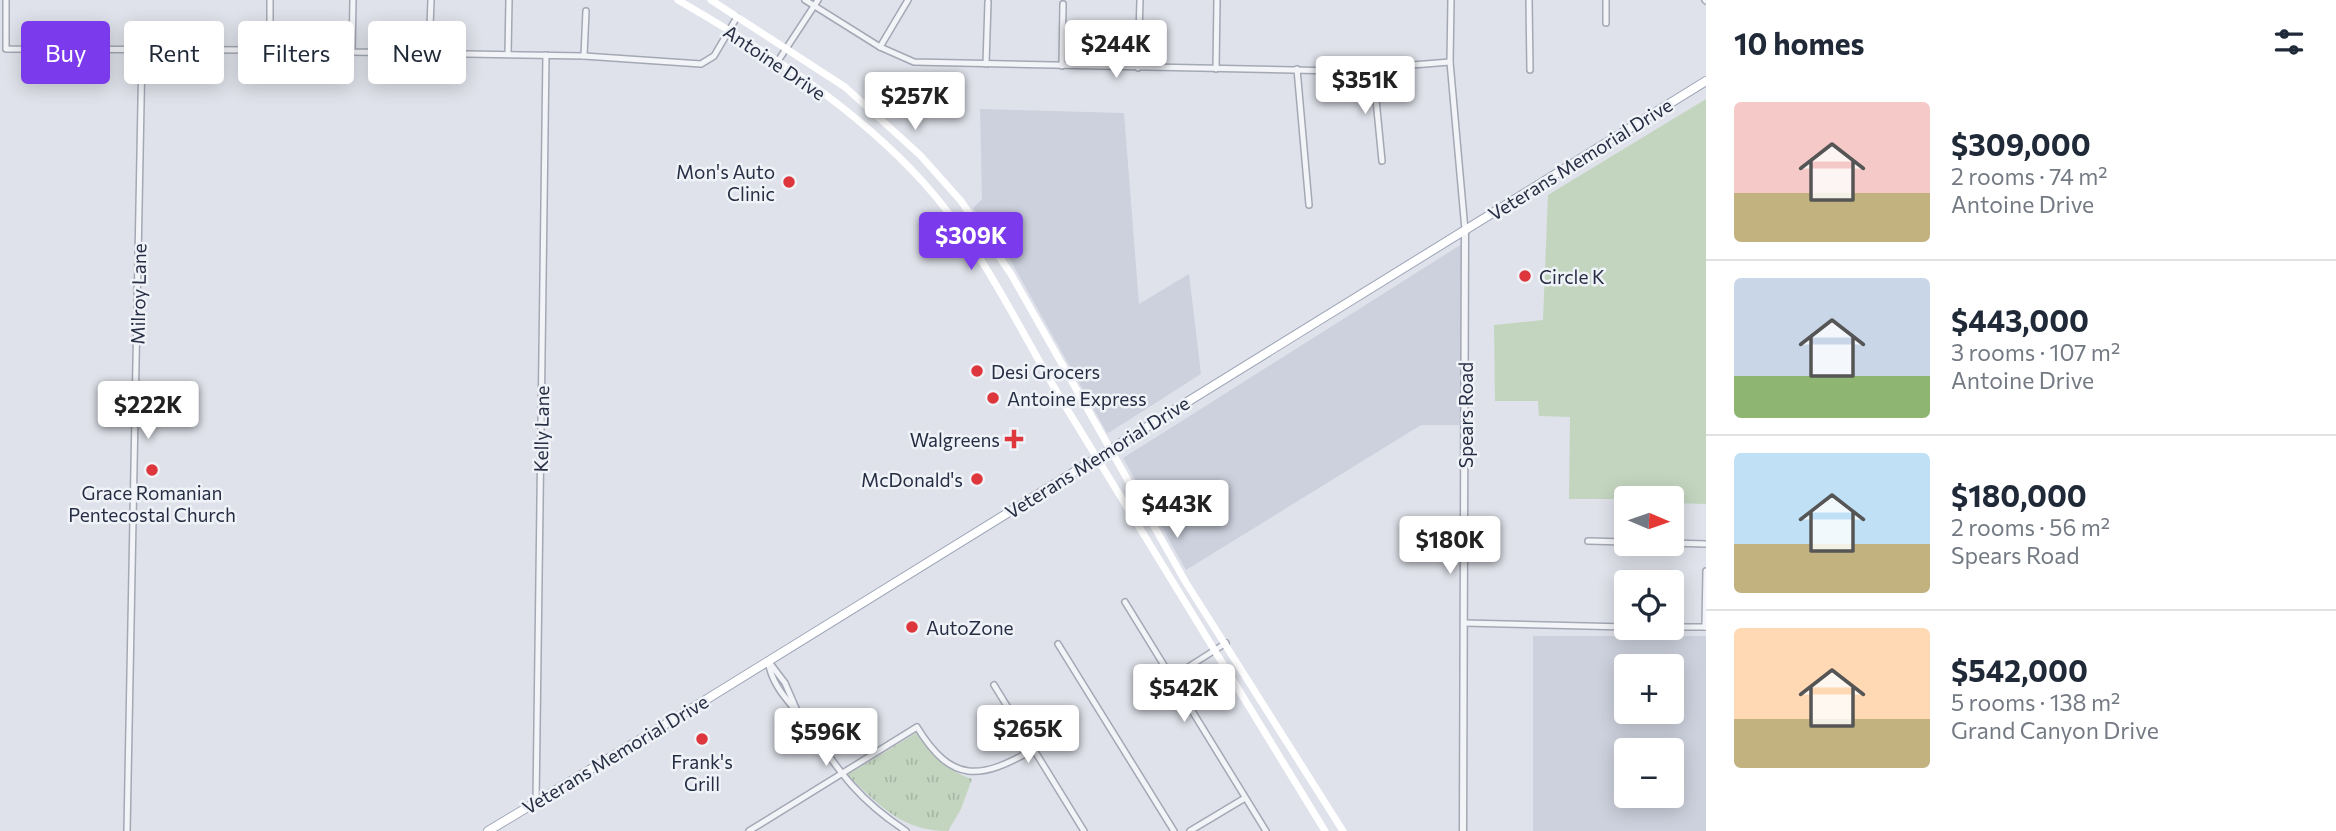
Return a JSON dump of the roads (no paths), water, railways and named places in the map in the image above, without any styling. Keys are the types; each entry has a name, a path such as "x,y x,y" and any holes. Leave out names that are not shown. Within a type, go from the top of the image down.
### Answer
{"main road":[{"name":"Antoine Drive","path":"678,0 804,77 872,132 923,183 963,231 1096,457 1325,831"},
{"name":"Antoine Drive","path":"711,0 787,47 860,100 920,155 961,201 1011,274 1177,567 1342,831"},
{"name":"Veterans Memorial Drive","path":"488,831 498,828 536,802 1706,81"},
{"path":"1167,574 1177,567"}],"street":[{"path":"6,0 6,49 124,51"},
{"path":"224,50 270,50 270,0"},
{"path":"354,0 352,52 368,52"},
{"path":"430,21 431,0"},
{"path":"508,54 509,0"},
{"path":"805,0 816,3 880,47 908,62 1216,69 1373,69 1450,62"},
{"path":"880,47 908,0"},
{"path":"1138,68 1140,0"},
{"path":"1216,69 1217,0"},
{"name":"Spears Road","path":"1451,0 1450,62 1465,230 1463,831"},
{"path":"1529,0 1530,70"},
{"path":"1606,0 1606,23"},
{"path":"986,64 988,2"},
{"path":"778,61 816,3"},
{"path":"1062,66 1063,4"},
{"path":"584,56 586,11"},
{"path":"466,53 584,56 701,64 714,56 737,17"},
{"name":"Kelly Lane","path":"536,802 546,55"},
{"path":"1297,69 1309,205"},
{"path":"1373,69 1382,161"},
{"name":"Milroy Lane","path":"127,831 141,84"},
{"path":"1587,541 1614,542"},
{"path":"1684,543 1706,544"},
{"path":"1684,627 1706,627 1706,571"},
{"path":"1125,602 1266,831"},
{"path":"1464,623 1614,627"},
{"path":"1058,643 1174,831"},
{"path":"1171,678 1226,643"},
{"path":"768,661 785,683 797,713"},
{"path":"768,661 776,688 797,713 840,775 872,807 906,831"},
{"path":"994,685 1084,831"},
{"path":"749,831 917,727 939,758 956,768 973,773 997,769 1034,749"},
{"path":"1190,831 1245,797"}],"place":[{"name":"Mon's Auto Clinic","path":"789,182"},
{"name":"Circle K","path":"1525,276"},
{"name":"Desi Grocers","path":"977,371"},
{"name":"Antoine Express","path":"993,398"},
{"name":"Walgreens","path":"1014,439"},
{"name":"Grace Romanian Pentecostal Church","path":"152,470"},
{"name":"McDonald's","path":"977,479"},
{"name":"AutoZone","path":"912,627"},
{"name":"Frank's Grill","path":"702,739"}]}
